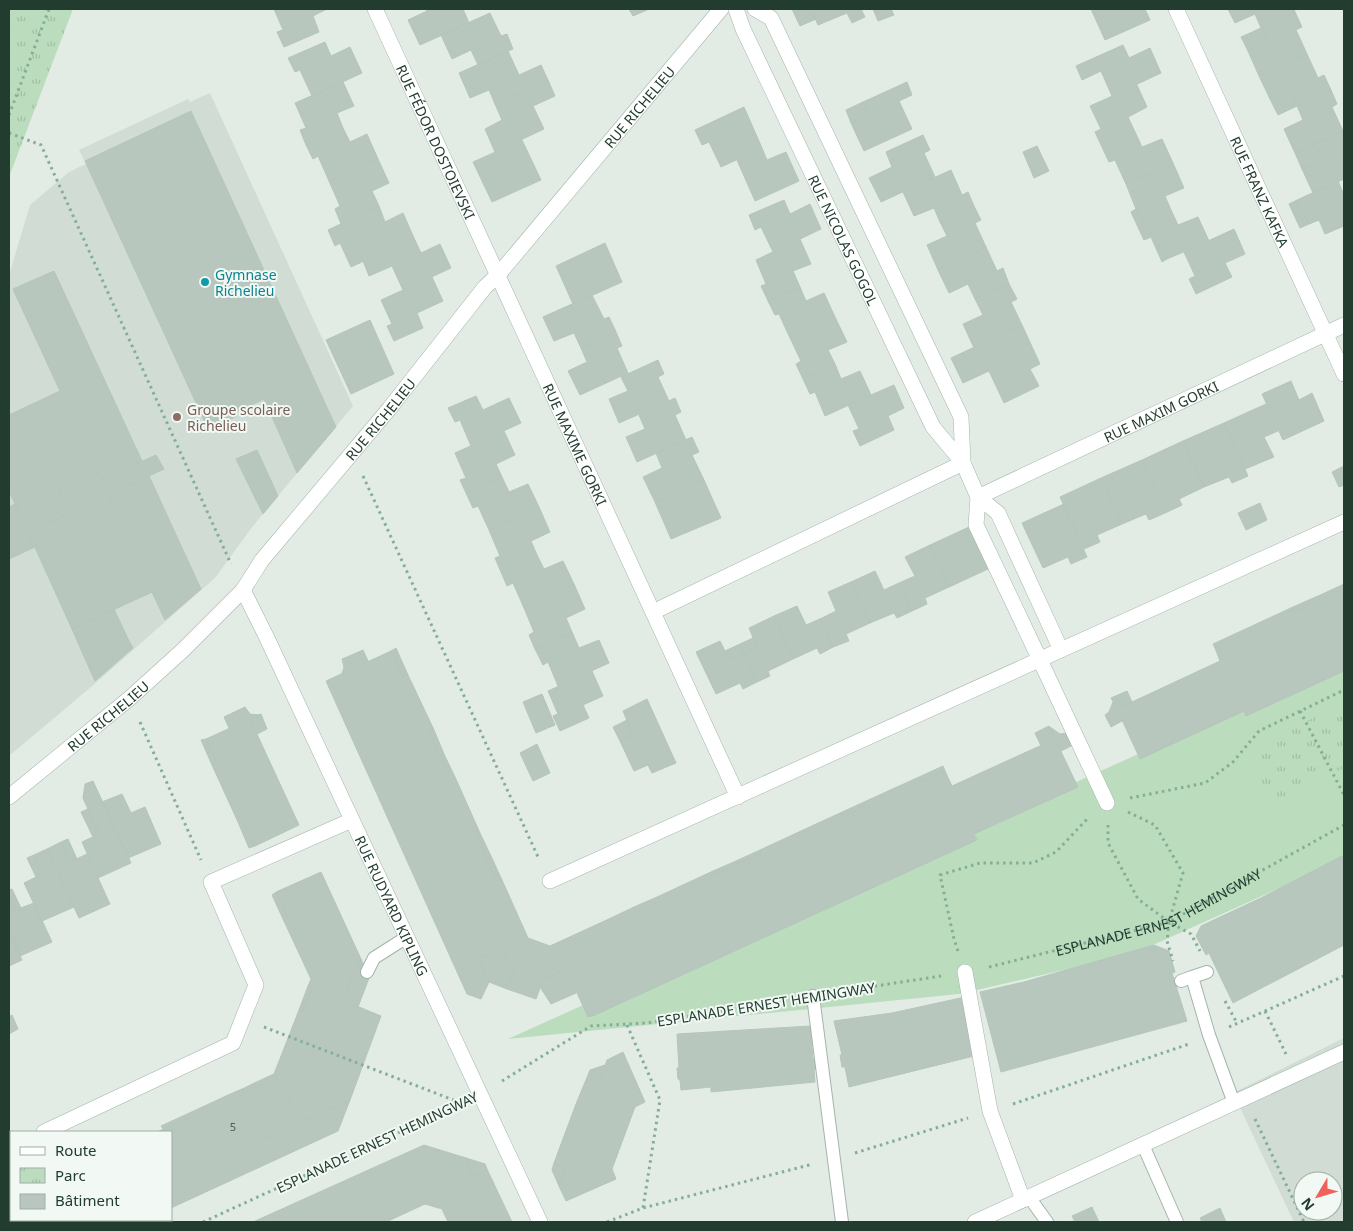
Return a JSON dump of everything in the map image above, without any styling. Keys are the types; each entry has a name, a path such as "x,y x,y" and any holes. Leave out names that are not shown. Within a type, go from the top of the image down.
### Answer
{"street":[{"name":"RUE FÉDOR DOSTOIEVSKI","path":"375,9 498,275"},
{"name":"RUE RICHELIEU","path":"9,797 130,698 183,650 243,590 262,560 389,409 485,287 498,275 721,9"},
{"name":"RUE NICOLAS GOGOL","path":"736,9 743,29 933,428 963,463 978,497 998,513 1061,650"},
{"name":"RUE NICOLAS GOGOL","path":"755,9 771,18 960,417 963,463"},
{"name":"RUE FRANZ KAFKA","path":"1176,9 1344,374"},
{"name":"RUE MAXIME GORKI","path":"498,275 738,797"},
{"name":"RUE MAXIM GORKI","path":"978,497 1344,324"},
{"path":"653,612 963,463"},
{"name":"RUE NICOLAS GOGOL","path":"978,497 976,524 1107,803"},
{"path":"550,881 1344,522"},
{"name":"RUE RUDYARD KIPLING","path":"243,590 540,1222"},
{"path":"46,1131 233,1043 256,985 211,882 352,820"},
{"path":"965,972 990,1112 1026,1199"},
{"path":"975,1222 1344,1052"}],"lane":[{"path":"367,972 374,958 407,937"},
{"path":"1207,972 1186,979 1240,1100"},
{"path":"813,996 842,1222"},
{"path":"1143,1145 1176,1222"},
{"path":"1026,1199 1047,1222"}],"path":[{"path":"9,115 49,9"},
{"path":"9,133 40,145 243,590"},
{"path":"352,453 550,881"},
{"path":"954,939 940,875 980,863 1033,862 1056,852 1083,823 1107,803 1205,784 1233,762 1259,731 1344,690"},
{"path":"130,698 211,882"},
{"path":"1300,711 1344,793"},
{"path":"1107,803 1155,825 1182,874 1169,922 1138,899 1108,843 1107,803"},
{"name":"ESPLANADE ERNEST HEMINGWAY","path":"480,1095 591,1026 647,1023 965,972 1169,922 1344,824"},
{"path":"606,1222 643,1208 833,1159 990,1112 1187,1045 1344,976"},
{"path":"1264,1011 1296,1074"},
{"name":"ESPLANADE ERNEST HEMINGWAY","path":"203,1222 462,1103 243,1018"},
{"path":"627,1024 660,1100 643,1208"},
{"path":"1240,1100 1304,1222"}],"shaded area":[{"name":"Groupe scolaire Richelieu","path":"210,93 353,406 253,526 215,578 9,756 9,275 30,205 69,172 86,164 79,150 188,99 190,102"},
{"path":"1344,1038 1344,1222 1294,1221 1343,1221 1343,1171 1293,1171 1293,1220 1233,1093"}],"green space":[{"path":"9,9 73,9 9,177"},
{"path":"1344,661 1344,859 1133,954 959,994 508,1039"},
{"path":"1338,708 1344,722 1344,768 1270,803 1253,758 1277,733"}],"building":[{"path":"274,9 327,9 313,16 319,32 284,47 277,32 283,30"},
{"path":"426,9 463,9 469,23 420,45 408,20 427,11"},
{"path":"629,9 649,9 633,16"},
{"path":"792,9 811,9 816,19 800,26"},
{"path":"811,9 861,9 865,17 852,23 847,13 818,25"},
{"path":"873,9 891,9 894,15 878,21"},
{"path":"1091,9 1145,9 1150,20 1105,40"},
{"path":"1228,9 1294,9 1295,12 1261,28 1255,14 1235,23"},
{"path":"1295,12 1302,27 1296,30 1307,54 1259,76 1248,51 1268,43 1261,28"},
{"path":"490,13 501,36 507,34 513,49 478,65 471,50 452,59 441,35"},
{"path":"1261,28 1268,43 1248,51 1241,37"},
{"path":"325,42 331,56 350,47 362,73 312,96 300,70 295,72 288,58"},
{"path":"1123,45 1129,58 1150,48 1161,73 1112,96 1101,71 1082,80 1076,66"},
{"path":"508,51 519,75 541,65 548,80 495,104 489,90 470,98 459,73"},
{"path":"1307,54 1318,78 1324,75 1331,90 1297,106 1290,90 1270,99 1259,76"},
{"path":"548,80 555,96 533,106 544,129 495,152 485,129 502,120 495,104"},
{"path":"343,82 354,106 337,113 343,128 306,145 300,130 306,128 295,103"},
{"path":"907,82 912,95 899,101 912,129 864,151 851,123 869,114 863,102"},
{"path":"1137,85 1147,107 1128,117 1135,132 1102,147 1095,132 1101,129 1090,106"},
{"path":"1290,90 1297,106 1278,115 1270,99"},
{"path":"1331,90 1337,104 1332,107 1343,131 1295,153 1284,129 1303,120 1297,106"},
{"path":"863,102 869,114 851,123 846,110"},
{"path":"744,107 762,148 721,167 709,142 702,145 695,130"},
{"name":"Gymnase Richelieu","path":"191,111 336,427 297,473 264,399 236,412 237,416 208,429 85,161"},
{"path":"343,128 350,142 367,134 378,159 329,181 318,156 313,159 306,145"},
{"path":"1343,131 1344,179 1313,193 1302,169 1322,160 1314,144"},
{"path":"1135,132 1142,147 1162,139 1173,163 1126,184 1115,160 1109,162 1102,147"},
{"path":"923,135 930,150 924,153 935,177 881,202 869,178 892,167 886,152"},
{"path":"522,140 541,180 492,202 473,162"},
{"path":"1314,144 1322,160 1302,169 1295,153"},
{"path":"1037,146 1049,171 1034,178 1023,152"},
{"path":"762,148 767,160 786,152 799,181 755,201 737,160"},
{"path":"378,159 389,183 372,191 379,206 341,224 335,209 340,206 329,181"},
{"path":"1173,163 1184,188 1165,196 1171,210 1144,222 1136,209 1126,184"},
{"path":"951,170 962,195 968,192 974,206 940,222 934,208 914,216 903,192"},
{"path":"1338,181 1344,195 1344,226 1325,234 1319,220 1309,224 1295,201"},
{"path":"784,200 790,214 810,204 821,229 773,252 761,227 755,230 749,215"},
{"path":"1295,201 1309,224 1300,228 1289,204"},
{"path":"379,206 385,222 403,213 414,238 351,267 340,243 335,246 328,230"},
{"path":"974,206 981,220 975,223 986,247 938,270 927,245 947,236 940,222"},
{"path":"1136,209 1144,222 1137,225 1131,212"},
{"path":"1171,210 1178,225 1198,217 1209,241 1167,259 1144,222"},
{"path":"1144,222 1167,259 1162,262 1151,237 1144,240 1137,225"},
{"path":"1234,229 1245,254 1225,263 1232,277 1196,294 1189,279 1195,276 1184,252"},
{"path":"414,238 421,253 440,244 451,268 403,290 392,266 369,276 363,261"},
{"path":"800,239 811,264 793,271 800,287 768,301 761,286 766,284 756,260"},
{"path":"605,243 622,282 573,304 556,266"},
{"path":"986,247 997,271 1003,268 1009,284 975,299 968,284 949,293 938,270"},
{"path":"54,271 142,461 101,480 96,469 58,487 63,497 21,517 9,491 9,415 60,391 13,289"},
{"path":"432,277 443,301 417,313 423,328 394,341 387,326 392,324 381,300"},
{"path":"1009,284 1017,299 1011,302 1022,325 974,348 963,324 983,315 975,299"},
{"path":"800,287 806,301 824,293 835,317 790,338 779,314 775,315 768,301"},
{"path":"592,295 604,319 609,317 616,332 581,348 574,333 554,341 543,317"},
{"path":"835,317 847,342 828,350 835,364 803,379 796,364 801,361 790,338"},
{"path":"370,320 394,374 351,394 326,340"},
{"path":"1022,325 1040,364 1030,369 1039,386 1004,403 989,371 963,383 951,358"},
{"path":"616,332 622,346 617,348 628,373 580,395 568,371 587,362 581,348"},
{"path":"658,360 664,374 658,377 669,401 619,423 609,399 628,391 621,377"},
{"path":"835,364 841,379 860,371 871,395 825,416 815,392 810,394 803,379"},
{"path":"1291,381 1299,400 1312,393 1324,421 1283,440 1262,394"},
{"path":"894,385 904,408 888,416 894,430 860,446 853,431 859,429 848,405"},
{"path":"476,396 483,410 509,398 521,423 471,446 460,420 455,422 448,408"},
{"path":"675,398 681,412 675,415 686,440 637,462 626,437 645,429 639,415"},
{"path":"1266,404 1278,431 1264,437 1274,457 1245,469 1224,423"},
{"path":"1224,423 1248,476 1232,483 1229,477 1204,487 1183,441"},
{"path":"504,431 515,455 496,464 502,477 466,493 460,480 466,478 455,453"},
{"path":"692,437 699,452 692,455 704,480 655,502 643,477 662,468 656,453"},
{"path":"1183,441 1204,487 1179,499 1182,505 1165,513 1142,460"},
{"path":"257,450 278,496 263,514 236,459"},
{"path":"156,455 164,469 108,495 113,506 75,524 70,513 28,532 35,547 9,559 9,507 15,504 21,517 63,497 58,487 96,469 101,480"},
{"path":"1142,460 1165,513 1149,520 1146,514 1122,524 1101,478"},
{"path":"1344,466 1344,485 1339,487 1332,472"},
{"path":"149,476 201,589 165,620 152,592 72,629 28,532 70,513 75,524 113,506 108,495"},
{"path":"502,477 509,492 528,484 539,507 489,530 478,506 473,508 466,493"},
{"path":"1101,478 1122,524 1097,535 1100,542 1084,549 1060,497"},
{"path":"704,480 721,518 671,539 655,502"},
{"path":"1260,503 1267,520 1246,530 1238,513"},
{"path":"1064,504 1087,557 1071,564 1068,557 1043,568 1022,523"},
{"path":"539,507 550,532 531,541 537,555 501,572 495,558 500,556 489,530"},
{"path":"969,527 988,569 949,587 930,545"},
{"path":"930,545 949,587 925,598 927,604 912,611 899,583 915,576 905,557"},
{"path":"537,555 544,569 563,561 574,584 524,608 513,583 507,586 501,572"},
{"path":"875,571 884,590 899,583 912,611 897,618 894,613 870,623 851,582"},
{"path":"851,582 870,623 846,634 849,641 833,647 820,619 836,611 828,592"},
{"path":"574,584 585,609 566,618 572,632 535,649 529,635 534,632 524,608"},
{"path":"1344,584 1344,671 1246,716 1244,711 1140,759 1117,709 1220,661 1215,648 1241,636 1239,632 1293,607 1295,612 1343,589 1342,585"},
{"path":"1342,585 1343,589 1319,600 1318,596"},
{"path":"1318,596 1319,600 1295,612 1293,607"},
{"path":"797,606 806,625 820,619 833,647 820,654 817,648 793,659 774,616"},
{"path":"114,609 128,639 90,670 72,629"},
{"path":"774,616 793,659 768,671 770,676 757,682 744,653 757,647 749,628"},
{"path":"572,632 579,648 599,640 609,663 558,686 548,662 543,665 535,649"},
{"path":"1239,632 1241,636 1215,648 1213,644"},
{"path":"753,638 757,647 744,653 740,644"},
{"path":"128,639 133,648 95,681 90,670"},
{"path":"720,641 729,659 744,653 757,682 743,689 740,683 716,694 696,652"},
{"path":"740,644 744,653 729,659 725,651"},
{"path":"396,648 408,675 403,677 391,651"},
{"path":"363,650 368,661 354,668 347,657"},
{"path":"391,651 403,677 408,675 434,730 429,732 451,779 455,777 480,833 476,835 497,882 502,880 528,938 550,946 611,918 612,922 659,901 657,897 713,871 715,875 761,854 760,850 816,824 819,828 865,806 864,802 919,777 922,781 945,771 952,786 1055,739 1078,787 974,834 977,840 595,1015 588,1017 566,969 543,980 536,999 507,989 513,971 502,948 478,959 489,982 481,999 467,994 326,681"},
{"path":"347,657 354,668 342,674 344,667 342,659"},
{"path":"592,671 603,696 583,705 589,718 560,731 553,716 558,714 548,691"},
{"path":"1127,691 1132,702 1117,709 1111,698"},
{"path":"542,694 555,725 536,733 523,702"},
{"path":"647,699 676,763 652,773 648,765 634,771 620,741 633,735 623,711"},
{"path":"1113,702 1122,721 1111,727 1105,715 1109,712"},
{"path":"245,707 250,714 260,715 229,728 224,717"},
{"path":"261,714 267,729 257,734 250,719"},
{"path":"250,719 299,825 255,846 243,820 238,822 212,765 217,763 206,739"},
{"path":"627,720 633,735 620,741 613,727"},
{"path":"1049,726 1055,739 1041,746 1035,733"},
{"path":"1050,727 1060,734 1067,733 1073,745 1061,751"},
{"path":"434,730 444,754 440,756 429,732"},
{"path":"206,739 217,763 212,765 201,740"},
{"path":"537,744 550,773 533,781 520,753"},
{"path":"444,754 455,777 451,779 440,756"},
{"path":"943,766 945,771 922,781 919,777"},
{"path":"93,781 131,863 98,878 82,842 99,834 83,798 85,784"},
{"path":"122,794 131,813 126,815 117,796"},
{"path":"117,796 126,815 145,807 161,844 128,858 102,802"},
{"path":"864,802 865,806 842,817 840,813"},
{"path":"88,809 99,834 93,837 81,812"},
{"path":"840,813 842,817 819,828 816,824"},
{"path":"243,820 255,846 249,848 238,822"},
{"path":"480,833 491,856 487,859 476,835"},
{"path":"68,839 77,859 70,862 61,842"},
{"path":"61,842 70,862 87,854 110,904 79,918 47,849"},
{"path":"47,849 74,907 42,921 24,883 42,874 34,855"},
{"path":"760,850 761,854 737,865 736,861"},
{"path":"34,855 42,874 36,877 27,858"},
{"path":"1344,855 1344,945 1233,1003 1209,953 1206,955 1196,936 1201,926 1263,897"},
{"path":"491,856 502,880 497,882 487,859"},
{"path":"736,861 737,865 715,875 713,871"},
{"path":"321,872 361,959 342,1000 381,1016 350,1100 302,1122 274,1074 299,1010 303,1011 312,988 308,986 311,979 283,919 288,918 276,892"},
{"path":"12,889 21,908 15,910 9,897 9,890"},
{"path":"276,892 288,918 283,919 272,895"},
{"path":"9,897 15,910 34,903 52,942 20,956 9,931"},
{"path":"657,897 659,901 636,911 634,907"},
{"path":"634,907 636,911 612,922 611,918"},
{"path":"9,931 22,960 9,966"},
{"path":"1154,945 1169,951 1175,972 1172,973 1187,1021 1001,1072 980,992 1024,982"},
{"path":"502,948 513,971 507,989 489,982 478,959"},
{"path":"361,959 369,978 358,1007 342,1000"},
{"path":"566,969 576,993 551,1004 540,987 543,980"},
{"path":"308,986 312,988 303,1011 299,1010"},
{"path":"965,997 978,1055 849,1087 845,1067 842,1067 840,1055 842,1055 834,1021 892,1013"},
{"path":"12,1015 18,1029 9,1034 9,1017"},
{"path":"810,1026 813,1059 816,1059 817,1069 814,1070 815,1082 711,1092 711,1087 681,1090 677,1068 679,1068 677,1034"},
{"path":"623,1052 645,1102 635,1107 612,1169 616,1179 566,1201 559,1186 565,1169 554,1163 576,1104 588,1075 600,1079 607,1060"},
{"path":"605,1065 600,1079 588,1075 590,1070"},
{"path":"274,1074 302,1122 172,1182 172,1131 159,1131 187,1119 185,1115 226,1096 242,1089 244,1092 267,1082 265,1078"},
{"path":"265,1078 267,1082 244,1092 242,1089"},
{"path":"350,1100 338,1131 172,1208 172,1182"},
{"path":"185,1115 187,1119 163,1129 161,1126"},
{"path":"424,1145 440,1150 420,1159 415,1149"},
{"path":"415,1149 420,1159 440,1150 466,1158 473,1176 487,1169 512,1222 448,1222 442,1209 425,1204 386,1222 253,1222"},
{"path":"466,1158 485,1164 487,1169 473,1176"},
{"path":"554,1163 565,1169 559,1186 552,1170"},
{"path":"9,1196 10,1221 87,1221 9,1222"},
{"path":"1092,1207 1099,1222 1075,1222 1072,1216"},
{"path":"1220,1208 1226,1222 1202,1222 1200,1218"},
{"path":"87,1221 142,1221 139,1222 84,1222"}],"place":[{"name":"Gymnase Richelieu","path":"205,282"},
{"name":"Groupe scolaire Richelieu","path":"177,417"}]}
